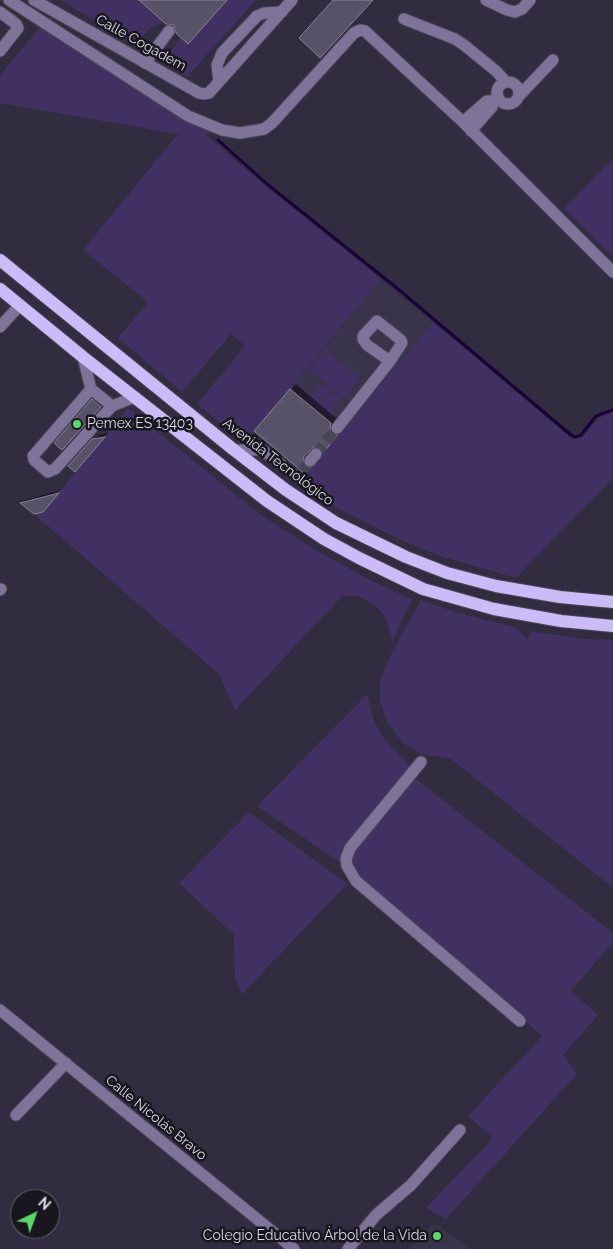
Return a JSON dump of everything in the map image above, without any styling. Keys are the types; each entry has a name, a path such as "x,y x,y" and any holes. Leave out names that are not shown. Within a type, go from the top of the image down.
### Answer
{"main road":[{"name":"Avenida Tecnológico","path":"0,260 234,450 286,490 336,523 406,557 447,572 496,586 560,597 613,602"},
{"path":"0,289 82,357 268,501 324,539 423,589 494,609 560,621 613,626"}],"street":[{"path":"9,0 181,112 222,130 240,134 264,129 272,123 354,32 365,31 467,127 613,272"},
{"name":"Calle Cogadem","path":"34,0 199,93 209,93 219,82"},
{"path":"219,82 292,0"},
{"path":"486,0 515,12 522,9 530,0"},
{"path":"0,12 16,24 18,28 0,51"},
{"path":"219,82 217,65 222,53 257,16 264,13 282,12"},
{"path":"404,19 464,45 496,71 506,82 514,84 519,96"},
{"path":"145,63 169,31"},
{"path":"467,127 487,101 495,98 511,103 516,100 554,60"},
{"path":"495,98 501,85 506,82"},
{"path":"0,326 20,305"},
{"path":"82,357 91,389 112,406"},
{"path":"337,428 390,362"},
{"path":"91,389 33,456 34,460 48,472 55,469 112,406 135,397"},
{"path":"234,450 260,450 299,474 286,490"},
{"path":"421,762 350,848 346,859 347,866 356,881 520,1021"},
{"name":"Calle Nicolás Bravo","path":"0,1010 294,1249"},
{"path":"16,1115 66,1063"},
{"path":"348,1249 376,1214 411,1185 460,1130"}],"shaded area":[{"path":"61,0 139,0 164,22 150,28 144,35 143,51"},
{"path":"227,0 256,0 187,77 154,57 168,53 181,37 188,44"},
{"path":"41,26 163,106 211,133 205,134 256,178 381,279 244,443 197,404 245,346 231,334 182,392 118,338 148,302 83,250 178,134 0,103 0,75"},
{"path":"613,158 613,258 564,208"},
{"path":"381,279 433,322 305,474 254,431"},
{"path":"433,322 572,439 582,438 598,419 613,412 613,478 516,578 440,556 397,538 312,495 308,471"},
{"path":"326,349 360,379 344,399 309,369"},
{"path":"322,383 331,391 317,408 307,400"},
{"path":"333,392 342,399 327,417 318,409"},
{"path":"128,408 261,515 314,549 366,578 412,599 392,642 386,618 375,605 360,597 343,595 235,710 219,674 34,514 43,512"},
{"path":"421,600 452,611 517,628 528,641 530,631 583,639 613,640 613,888 451,759 419,753 403,743 387,722 380,701 380,681 392,652"},
{"path":"367,694 374,722 385,740 411,766 407,772 613,933 613,942 571,991 598,1015 563,1055 577,1074 446,1219 426,1208 493,1138 468,1116 542,1036 357,874 257,806"},
{"path":"249,812 347,884 242,994 235,980 234,935 179,883"},
{"name":"Colegio Educativo Árbol de la Vida","path":"434,1223 471,1249 409,1249"}],"building":[{"path":"139,0 227,0 188,44 176,33 174,25 166,24"},
{"path":"333,0 373,0 320,58 299,38"},
{"path":"290,389 331,423 330,431 338,435 323,453 320,448 314,447 304,456 303,464 310,468 305,474 254,431"},
{"name":"Pemex ES 13403","path":"92,399 101,407 62,450 54,443"},
{"path":"105,437 75,472 68,466 92,439"},
{"path":"59,493 43,512 34,514 20,503"}],"waterway":[{"path":"218,140 267,184 398,289 571,435 575,437 581,435 596,416 613,410"}],"tunnel":[{"path":"316,454 337,428"},
{"path":"302,471 310,461"}],"place":[{"name":"Pemex ES 13403","path":"77,424"},
{"name":"Colegio Educativo Árbol de la Vida","path":"437,1236"}]}
